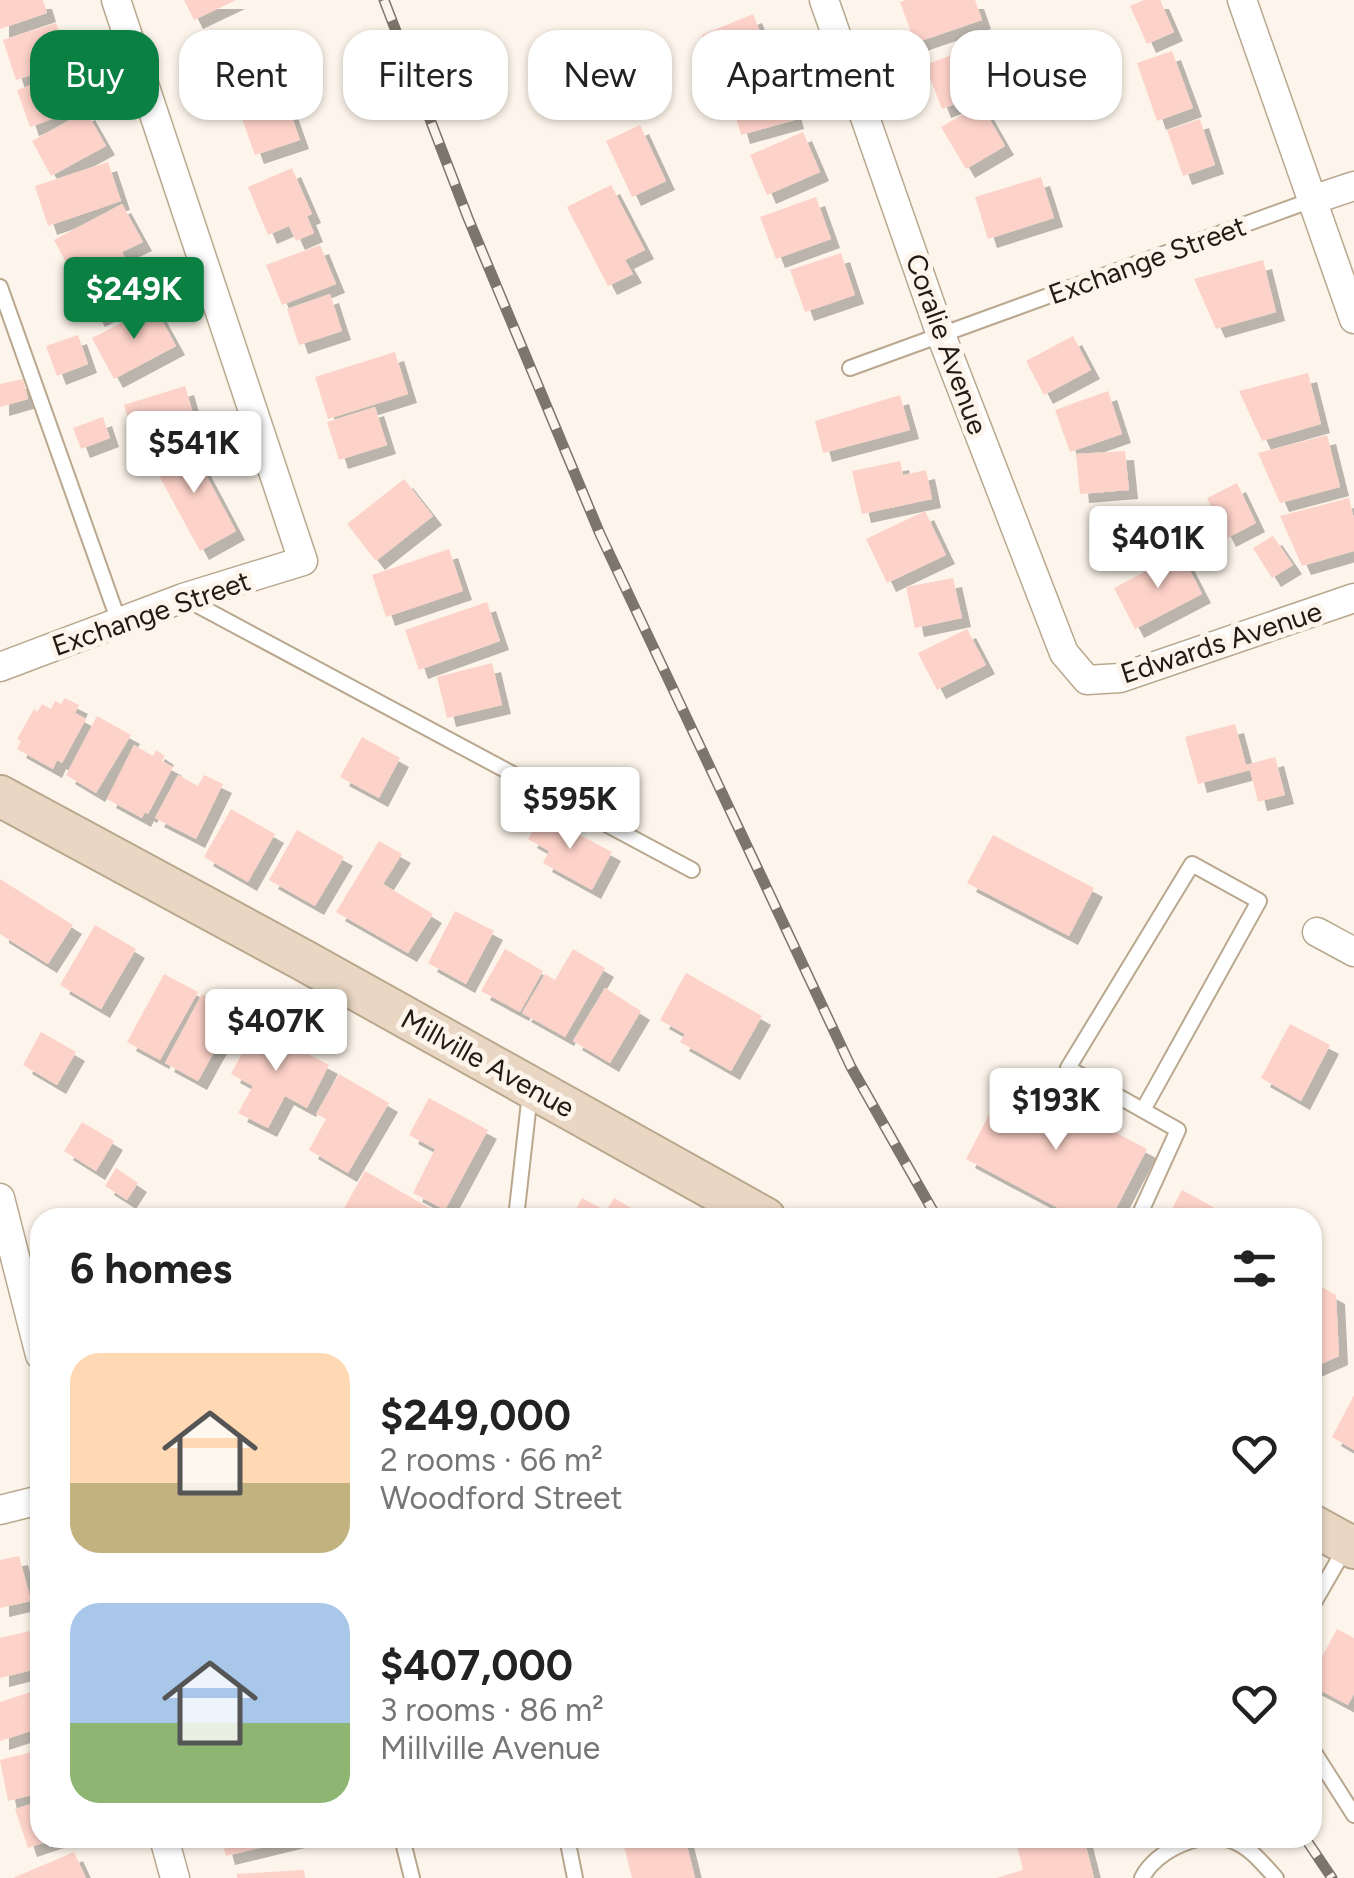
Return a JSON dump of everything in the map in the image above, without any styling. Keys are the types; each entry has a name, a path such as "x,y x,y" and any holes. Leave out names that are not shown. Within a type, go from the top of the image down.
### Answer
{"main road":[{"name":"Millville Avenue","path":"0,796 747,1208"},
{"path":"1322,1530 1351,1546"}],"street":[{"name":"Exchange Street","path":"0,668 183,598 303,562 116,0"},
{"name":"Coralie Avenue","path":"824,0 941,334 1064,653 1086,680"},
{"path":"1242,0 1354,318"},
{"name":"Exchange Street","path":"1312,200 1354,186"},
{"name":"Edwards Avenue","path":"1086,680 1120,678 1354,598"},
{"path":"1317,932 1354,952"},
{"path":"0,1198 30,1316"},
{"path":"0,1510 30,1502"},
{"path":"167,1848 175,1878"}],"lane":[{"name":"Exchange Street","path":"850,368 1312,200"},
{"path":"0,287 118,622"},
{"path":"183,598 692,870"},
{"path":"1143,1110 1259,901 1192,864 1068,1068 1178,1130 1143,1208"},
{"path":"517,1208 531,1087"},
{"path":"1322,1591 1351,1546"},
{"path":"1322,1766 1354,1816"},
{"path":"404,1848 412,1878"},
{"path":"569,1848 574,1878"},
{"path":"1142,1878 1148,1867 1172,1848"},
{"path":"1244,1848 1276,1878"}],"building":[{"path":"0,0 43,0 47,13 0,29"},
{"path":"184,0 236,0 194,20"},
{"path":"975,0 982,20 930,38 930,30 910,30 900,2"},
{"path":"1144,0 1160,0 1174,32 1147,44 1130,6"},
{"path":"753,14 759,30 714,30"},
{"path":"56,23 58,30 34,30"},
{"path":"30,31 30,76 16,80 3,40"},
{"path":"1172,51 1193,108 1157,121 1137,63"},
{"path":"950,56 950,106 942,109 930,78 930,63"},
{"path":"30,85 30,120 49,120 30,127 17,90"},
{"path":"1200,119 1215,165 1183,176 1167,130"},
{"path":"70,120 91,120 106,146 51,176 32,141"},
{"path":"242,120 293,120 300,140 255,155"},
{"path":"737,120 795,120 741,135"},
{"path":"953,120 990,120 1005,146 966,169 941,127"},
{"path":"640,125 666,181 632,197 606,141"},
{"path":"803,132 820,172 767,195 750,155"},
{"path":"108,162 121,201 48,226 35,186"},
{"path":"292,168 312,214 307,216 314,233 296,241 289,226 268,235 248,187"},
{"path":"1041,177 1054,218 988,239 975,197"},
{"path":"611,185 645,250 625,260 633,274 608,286 567,207"},
{"path":"816,197 831,239 776,259 760,217"},
{"path":"122,204 143,242 122,252 143,293 96,318 54,240"},
{"path":"320,245 336,284 282,305 266,265"},
{"path":"841,253 855,295 805,312 790,270"},
{"path":"1263,260 1276,312 1216,329 1194,279"},
{"path":"330,294 342,331 299,345 287,309"},
{"path":"154,306 176,346 114,379 92,338"},
{"path":"78,335 88,364 57,376 46,346"},
{"path":"1073,336 1091,370 1044,395 1026,361"},
{"path":"395,352 408,394 328,419 315,377"},
{"path":"1308,373 1321,424 1262,441 1239,391"},
{"path":"23,379 28,399 0,407 0,384"},
{"path":"185,386 197,427 137,445 124,405"},
{"path":"1108,391 1122,434 1070,452 1055,410"},
{"path":"900,395 910,430 823,453 815,421"},
{"path":"375,407 387,445 339,460 327,422"},
{"path":"103,417 110,438 81,449 73,428"},
{"path":"1327,435 1340,487 1280,503 1258,453"},
{"path":"188,441 236,531 200,551 151,461"},
{"path":"1125,451 1129,490 1080,494 1076,454"},
{"path":"900,461 903,475 926,470 932,499 862,514 852,471"},
{"path":"404,479 433,516 376,561 347,524"},
{"path":"1237,483 1256,523 1227,538 1207,498"},
{"path":"1349,498 1354,519 1354,551 1302,566 1280,516"},
{"path":"925,511 946,555 887,583 866,539"},
{"path":"1273,536 1293,565 1272,578 1253,548"},
{"path":"449,549 463,591 386,617 372,575"},
{"path":"1181,553 1202,594 1135,629 1114,588"},
{"path":"953,578 962,618 915,628 906,587"},
{"path":"487,602 500,641 419,670 405,630"},
{"path":"967,629 986,665 937,690 918,653"},
{"path":"492,663 502,705 447,718 437,677"},
{"path":"65,698 79,705 75,713 86,719 62,763 57,760 53,769 17,749 21,741 17,739 34,709 37,712 42,704 51,709 55,701 61,704"},
{"path":"97,716 131,735 96,793 66,775"},
{"path":"1235,724 1246,765 1275,757 1285,795 1258,802 1250,770 1198,784 1185,737"},
{"path":"362,737 400,758 379,798 340,777"},
{"path":"134,745 153,756 156,750 165,756 162,761 173,767 148,814 145,812 142,818 107,799"},
{"path":"178,775 198,786 204,775 223,784 196,839 155,818"},
{"path":"231,809 275,834 248,882 204,857"},
{"path":"542,815 612,852 592,890 543,863 549,851 528,839"},
{"path":"297,830 344,857 315,906 269,880"},
{"path":"993,835 1094,888 1069,936 967,883"},
{"path":"379,841 402,854 383,884 433,914 408,953 336,912"},
{"path":"0,879 73,925 48,964 0,934"},
{"path":"455,911 494,931 466,984 428,963"},
{"path":"95,925 136,949 101,1009 60,985"},
{"path":"505,949 543,971 520,1012 481,991"},
{"path":"573,949 605,968 565,1037 522,1013 545,974 555,980"},
{"path":"686,973 762,1016 731,1071 680,1042 685,1034 660,1020"},
{"path":"164,974 198,992 160,1060 127,1042"},
{"path":"605,988 641,1011 610,1063 573,1041"},
{"path":"202,994 236,1012 198,1081 165,1063"},
{"path":"260,1019 282,1031 278,1038 329,1065 307,1108 285,1096 268,1128 238,1113 253,1086 231,1074"},
{"path":"1290,1024 1330,1045 1301,1101 1261,1078"},
{"path":"41,1032 76,1052 57,1085 23,1065"},
{"path":"339,1074 389,1103 348,1173 309,1150 326,1119 316,1114"},
{"path":"1009,1077 1147,1149 1116,1208 1058,1208 966,1159"},
{"path":"429,1098 488,1130 446,1208 413,1193 435,1149 409,1135"},
{"path":"82,1122 114,1141 96,1171 64,1151"},
{"path":"116,1168 138,1183 127,1200 105,1186"},
{"path":"365,1171 430,1208 344,1208"},
{"path":"1182,1190 1215,1208 1172,1208"},
{"path":"582,1198 600,1208 576,1208"},
{"path":"614,1198 632,1208 608,1208"},
{"path":"1322,1287 1336,1295 1339,1356 1322,1364"},
{"path":"1354,1395 1354,1450 1332,1437"},
{"path":"19,1556 30,1601 0,1608 0,1560"},
{"path":"1337,1629 1354,1638 1354,1694 1348,1705 1322,1691 1322,1657"},
{"path":"30,1631 30,1670 0,1678 0,1638"},
{"path":"30,1692 30,1731 0,1741 0,1702"},
{"path":"30,1752 30,1796 8,1801 0,1760"},
{"path":"30,1804 30,1847 28,1848 15,1809"},
{"path":"224,1848 259,1848 226,1856"},
{"path":"624,1848 688,1848 695,1878 632,1878"},
{"path":"1018,1848 1086,1848 1094,1878 996,1878 1023,1870"},
{"path":"74,1852 86,1878 13,1878"},
{"path":"304,1870 305,1878 237,1878 237,1874"}],"railway":[{"path":"384,0 468,218 600,534 851,1067 931,1208"},
{"path":"1312,1848 1332,1878"}]}
